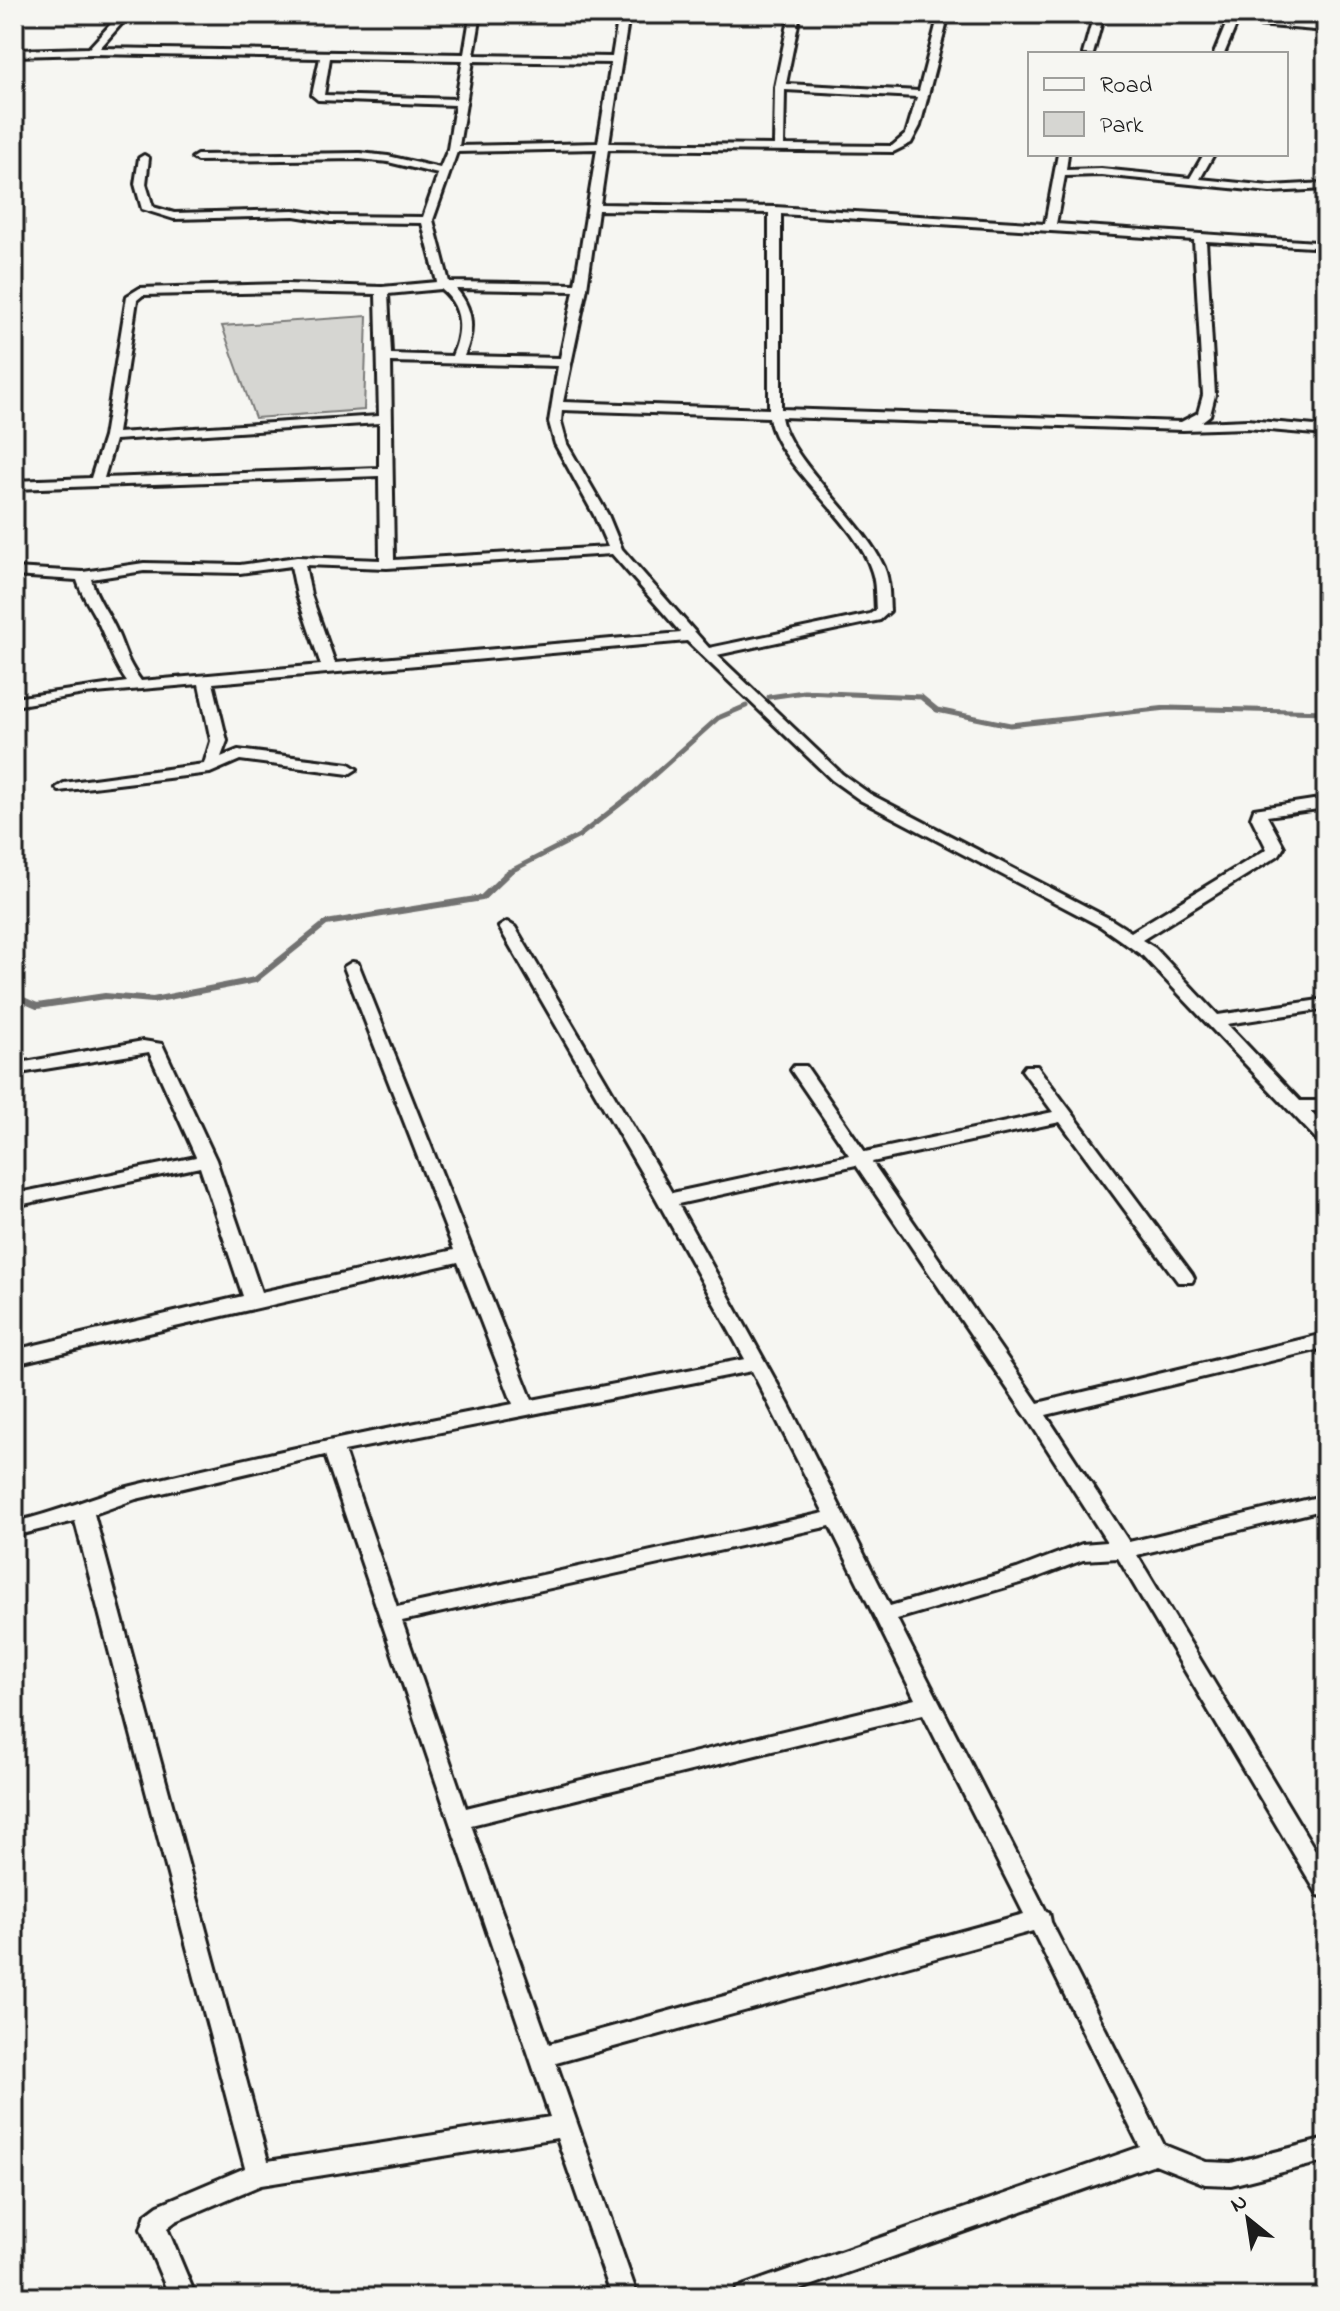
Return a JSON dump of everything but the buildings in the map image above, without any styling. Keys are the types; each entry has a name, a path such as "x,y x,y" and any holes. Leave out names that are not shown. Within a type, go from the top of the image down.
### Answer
{"street":[{"path":"92,51 125,14"},
{"path":"442,14 476,14 453,149 427,220 444,285 456,294 466,313 464,346 457,359"},
{"path":"624,14 581,288 555,422 561,444 601,515 616,550 706,653 816,757 865,797 1131,939 1149,952 1326,1139"},
{"path":"779,149 780,87 795,14"},
{"path":"453,149 603,146 900,148 915,126 944,14"},
{"path":"1089,52 1099,14"},
{"path":"1167,14 1326,28"},
{"path":"1292,25 1298,14"},
{"path":"1220,52 1233,20"},
{"path":"14,53 92,51 617,60"},
{"path":"325,56 317,95 322,98 462,102"},
{"path":"780,87 923,94"},
{"path":"197,158 360,156 388,159 446,173"},
{"path":"1050,227 1063,156"},
{"path":"1194,180 1208,156"},
{"path":"144,158 138,178 143,198 148,209 165,215 224,217 294,213 331,219 427,220"},
{"path":"1060,173 1101,172 1270,189 1326,186"},
{"path":"594,207 775,210 1312,244"},
{"path":"706,653 875,617 883,611 879,571 856,531 785,444 775,414 775,210"},
{"path":"1183,426 1204,415 1209,395 1200,237"},
{"path":"96,482 110,437 133,295 152,290 382,291 444,285 581,288"},
{"path":"382,291 387,358 383,472 387,564"},
{"path":"387,358 565,362"},
{"path":"556,406 1183,426 1221,424 1326,431"},
{"path":"1204,415 1221,424"},
{"path":"110,437 385,419"},
{"path":"14,485 383,472"},
{"path":"14,572 83,576 144,567 240,569 297,561 387,564 616,550"},
{"path":"297,561 304,595 329,668"},
{"path":"83,576 89,597 109,629 118,659 137,685"},
{"path":"14,702 58,693 137,685 691,636"},
{"path":"205,679 219,741 210,768"},
{"path":"64,788 210,768 238,755 349,769"},
{"path":"1131,939 1273,852 1276,847 1259,812 1326,803"},
{"path":"507,927 667,1200 757,1363 1041,1919 1155,2153"},
{"path":"352,967 524,1406"},
{"path":"1215,1021 1326,1004"},
{"path":"14,1069 143,1046 156,1048 207,1160 254,1300"},
{"path":"800,1070 1033,1411 1124,1551 1326,1888"},
{"path":"1031,1070 1185,1278"},
{"path":"1296,1106 1326,1106"},
{"path":"667,1200 1066,1115"},
{"path":"14,1200 207,1160"},
{"path":"14,1357 465,1254"},
{"path":"1033,1411 1320,1342"},
{"path":"14,1529 53,1521 146,1490 332,1446 524,1406 757,1363"},
{"path":"332,1446 625,2297"},
{"path":"885,1615 1027,1574 1081,1551 1098,1547 1124,1551 1326,1502"},
{"path":"82,1509 259,2174"},
{"path":"390,1616 838,1517"},
{"path":"458,1819 929,1704"},
{"path":"541,2057 1041,1919"},
{"path":"183,2297 154,2229 155,2222 167,2213 259,2174 565,2126"},
{"path":"745,2297 1155,2153 1216,2175 1326,2150"}],"green space":[{"path":"367,316 364,410 255,418 222,326"}],"waterway":[{"path":"769,697 804,692 921,697 937,710 1010,725 1167,708 1326,712"},
{"path":"505,874 579,836 634,793 718,718 746,706"},
{"path":"14,996 37,1006 105,996 153,1000 255,980 326,923 482,898 509,872"}]}
